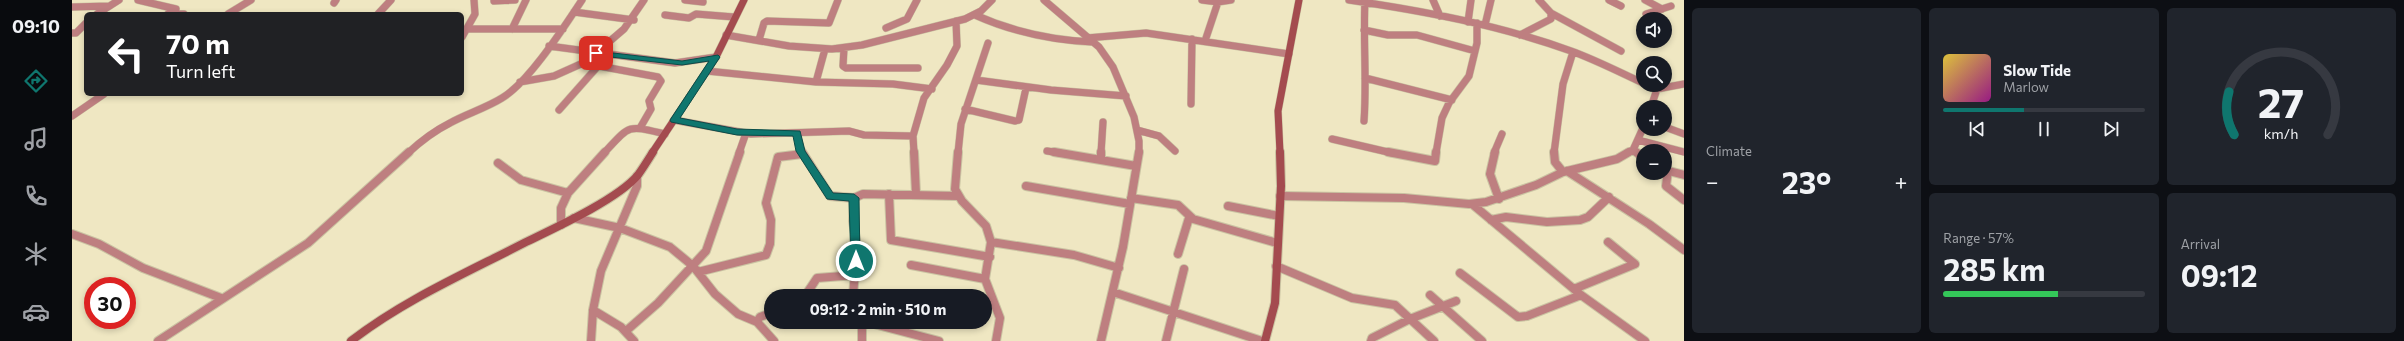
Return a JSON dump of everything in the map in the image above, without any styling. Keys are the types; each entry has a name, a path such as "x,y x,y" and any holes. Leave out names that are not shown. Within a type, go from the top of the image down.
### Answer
{"street":[{"path":"100,12 119,0"},
{"path":"138,0 176,9 172,12"},
{"path":"231,12 251,0"},
{"path":"380,12 391,0"},
{"path":"464,33 475,14 473,10 474,0"},
{"path":"494,1 515,0"},
{"path":"512,29 526,0"},
{"path":"158,341 308,242 347,210 421,141 449,123 501,99 520,82 563,29 582,0"},
{"path":"596,53 603,44 614,38 634,20 644,0"},
{"path":"665,15 689,18 696,14 703,1 685,0"},
{"path":"351,341 374,323 408,302 574,218 616,193 637,176 716,57 734,17 744,0"},
{"path":"759,40 764,23 767,21 829,23 838,0"},
{"path":"886,28 906,22 910,18 917,0"},
{"path":"726,35 789,46 825,49 844,48 975,15 992,0"},
{"path":"1044,0 1055,2 1066,21 1098,47 1113,69 1126,96 1137,130 1139,143 1131,201 1119,268 1101,341"},
{"path":"1202,0 1218,2 1231,0"},
{"path":"1265,341 1275,303 1280,196 1278,110 1299,0"},
{"path":"1349,0 1365,1 1485,25 1573,52 1636,80"},
{"path":"1432,0 1440,16"},
{"path":"1468,22 1471,0"},
{"path":"1485,25 1491,0"},
{"path":"1539,0 1551,13 1621,51"},
{"path":"1609,0 1621,6"},
{"path":"1645,0 1662,9"},
{"path":"1364,121 1365,1"},
{"path":"1205,41 1218,2"},
{"path":"72,7 109,6"},
{"path":"1652,12 1671,6"},
{"path":"574,12 634,20"},
{"path":"1520,35 1547,22 1552,18 1551,13"},
{"path":"696,14 734,17"},
{"path":"975,15 996,25 1027,36 1068,42 1136,33 1192,39 1288,54"},
{"path":"916,194 913,136 924,98 932,89 957,46 956,21"},
{"path":"1332,139 1426,161 1435,161 1442,118 1452,100 1469,76 1475,51 1477,24"},
{"path":"74,33 84,25"},
{"path":"466,29 563,29"},
{"path":"1364,30 1388,35 1413,34 1475,51"},
{"path":"74,33 84,32"},
{"path":"1191,104 1192,39"},
{"path":"988,43 961,124 955,189 958,196 986,226 991,242 990,257 985,270 985,279 1000,318 996,341"},
{"path":"549,46 682,63 716,57"},
{"path":"844,48 843,66 851,68 918,68"},
{"path":"816,82 825,49"},
{"path":"1573,52 1563,84 1554,156 1555,162 1565,171 1609,197 1684,250"},
{"path":"520,82 554,76 580,63 660,78 661,81 648,103 651,109 640,128"},
{"path":"559,110 598,66"},
{"path":"850,83 851,68"},
{"path":"706,71 816,82 893,84 932,89"},
{"path":"1365,78 1452,100"},
{"path":"976,80 1026,88 1126,96"},
{"path":"1672,87 1684,84"},
{"path":"965,109 1015,121 1019,120 1026,88"},
{"path":"72,116 101,96"},
{"path":"674,120 746,133 849,131 864,135 913,136"},
{"path":"1101,160 1103,122"},
{"path":"561,225 561,208 568,193 626,129 630,127 640,128 665,134"},
{"path":"1137,130 1159,136 1175,152"},
{"path":"1672,130 1684,134"},
{"path":"626,331 696,269 706,251 746,133"},
{"path":"797,133 802,154 830,196 854,198"},
{"path":"1499,199 1489,180 1489,170 1502,134"},
{"path":"1280,196 1384,197 1472,204 1499,199 1536,185 1565,171 1595,163 1609,162 1633,150 1640,136"},
{"path":"1638,140 1684,152"},
{"path":"1047,151 1136,166"},
{"path":"696,269 766,255 770,244 771,220 766,203 778,157 802,154"},
{"path":"498,163 521,180 568,193"},
{"path":"1672,172 1684,175"},
{"path":"591,341 593,310 601,271 637,186 637,176"},
{"path":"1666,180 1666,186 1684,200"},
{"path":"1026,186 1131,201 1178,205 1189,218 1277,243"},
{"path":"854,289 857,247 853,221 854,198 858,194 958,196"},
{"path":"889,194 890,240 990,257"},
{"path":"1491,220 1506,217 1547,222 1580,220 1588,217 1609,197"},
{"path":"1472,204 1577,292 1645,341"},
{"path":"1228,206 1279,216"},
{"path":"574,218 620,228 670,247 696,269 715,294 738,314 757,322 774,341"},
{"path":"1178,254 1189,218"},
{"path":"72,234 99,244 143,268 221,298"},
{"path":"991,242 1074,255 1119,268"},
{"path":"1460,273 1518,317 1527,316 1635,264 1608,242"},
{"path":"911,265 985,279"},
{"path":"1276,266 1352,298 1395,305 1434,341"},
{"path":"1166,341 1184,269"},
{"path":"810,289 818,278 856,275"},
{"path":"1113,292 1262,341"},
{"path":"1430,295 1482,341"},
{"path":"1371,341 1372,338 1410,319 1456,301"},
{"path":"593,310 626,331 634,341"},
{"path":"757,322 760,317 764,316"},
{"path":"862,329 862,341"},
{"path":"896,329 939,341"}],"route":[{"path":"596,53 675,63 716,57 674,120 751,134 797,133 801,151 830,196 854,198 853,221 857,247 856,261"}]}
